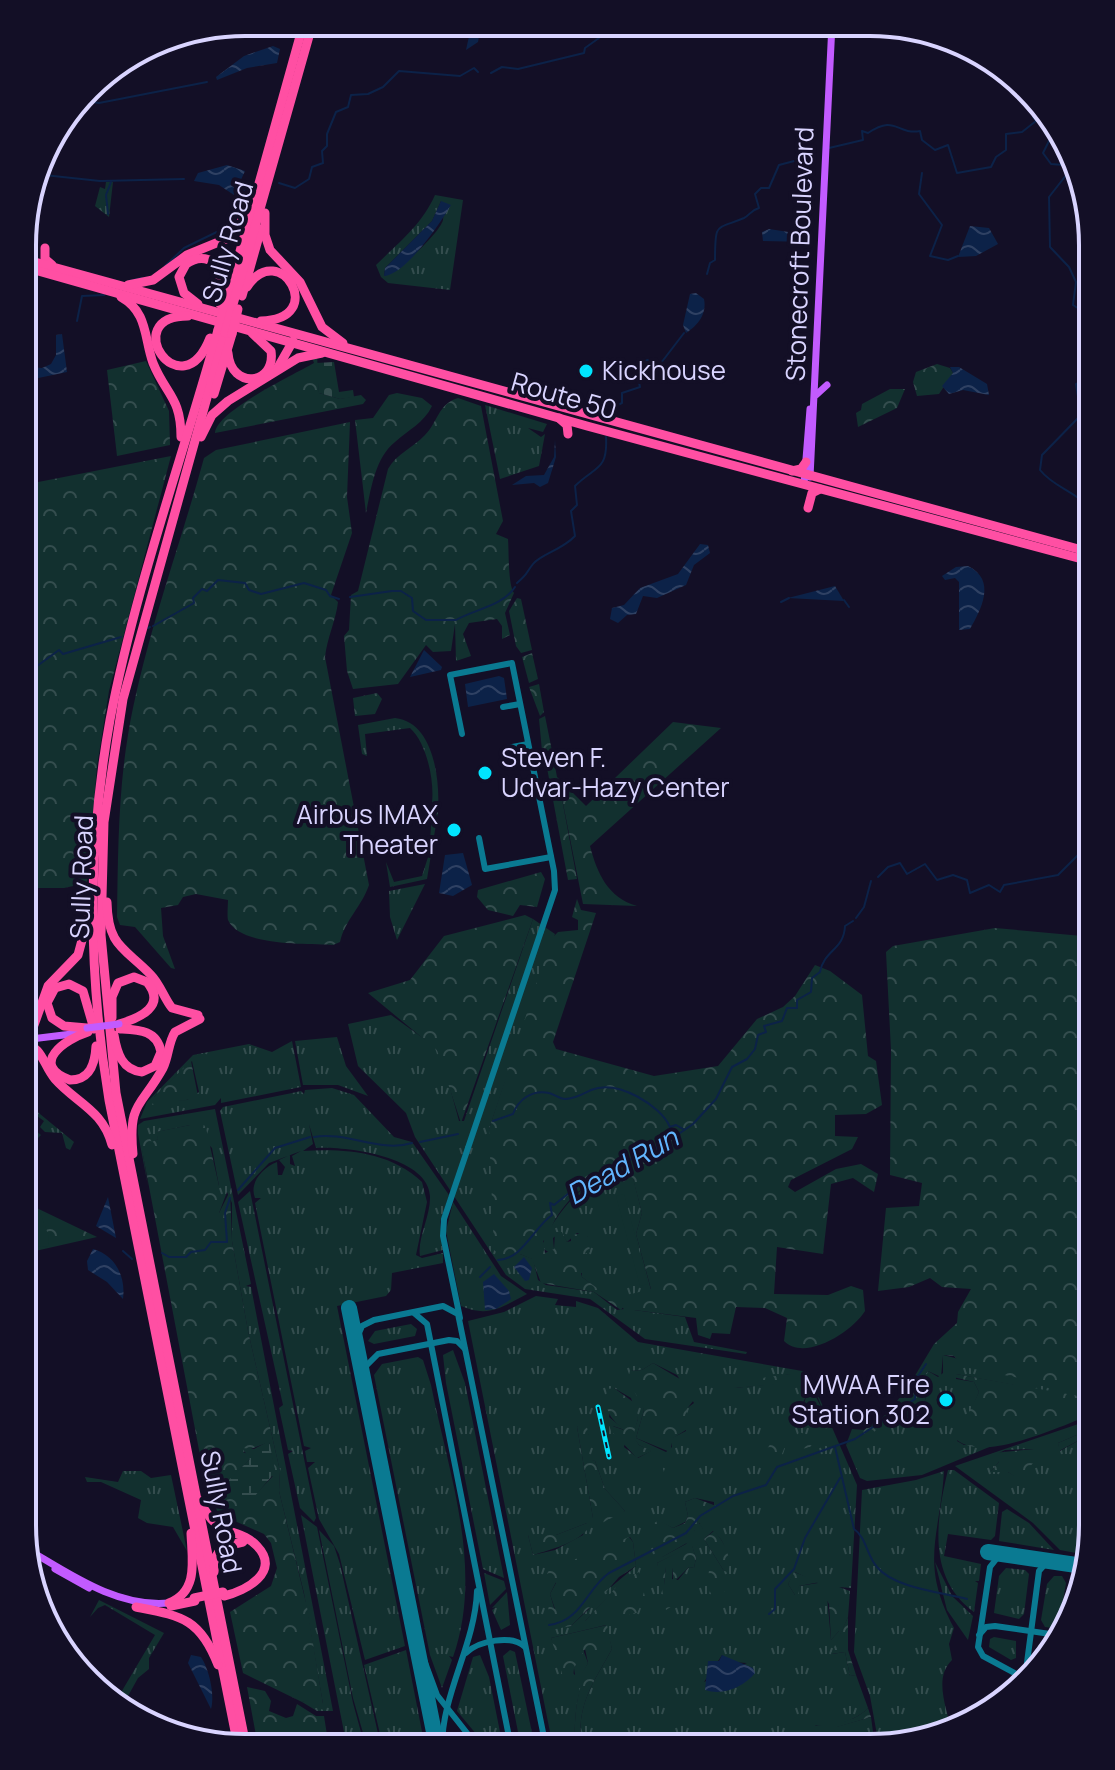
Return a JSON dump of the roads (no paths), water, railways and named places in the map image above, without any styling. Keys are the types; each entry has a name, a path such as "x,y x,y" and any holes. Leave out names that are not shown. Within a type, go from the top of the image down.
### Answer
{"highway":[{"name":"Sully Road","path":"225,319 300,36"},
{"name":"Sully Road","path":"236,1733 109,1100 98,1014 93,915 98,804 121,670 309,36"},
{"path":"116,284 151,281 187,255 226,239 240,224 284,92"},
{"path":"164,530 181,437 265,213 284,120"},
{"path":"225,319 250,200"},
{"path":"265,213 265,235 270,250 300,282 322,327 345,345 387,360"},
{"path":"36,257 42,250 54,271 36,279"},
{"path":"225,319 194,302 181,289 180,274 189,262 205,258 217,265 222,280 225,319 230,364 240,376 256,378 268,369 272,358 268,345 225,319"},
{"path":"36,266 156,295"},
{"name":"Route 50","path":"36,267 156,295 293,341 556,416 1079,549"},
{"name":"Route 50","path":"54,271 92,286 387,360 792,471 823,489 1079,558"},
{"path":"225,319 198,358 185,365 166,361 156,345 157,331 171,318 225,319 257,321 281,318 293,306 295,291 284,275 264,272 249,284 225,319"},
{"path":"92,286 126,300 140,315 154,364 177,403 181,437"},
{"path":"266,381 293,341 305,341 437,379 446,376"},
{"path":"164,530 201,437 228,347"},
{"path":"201,437 219,407 266,381 301,356 320,353 346,356"},
{"path":"556,416 566,423 568,434"},
{"path":"792,471 801,469 806,462"},
{"path":"808,508 812,493 823,489"},
{"name":"Sully Road","path":"164,530 131,662 110,773 101,885 105,1010 118,1105 193,1481 221,1593 244,1734"},
{"path":"110,773 106,898 118,1053 127,1067 142,1072 155,1066 161,1052 156,1038 144,1031 116,1026"},
{"path":"84,1032 91,852 98,804"},
{"path":"106,898 109,925 119,947 153,977 174,1010 199,1017 176,1030 164,1066 137,1104 130,1125 133,1157"},
{"path":"36,1019 46,989 78,955 88,915"},
{"path":"116,1026 141,1017 152,1008 154,992 143,979 129,977 118,983 112,997 133,1157 154,1285"},
{"path":"84,1032 83,991 69,984 55,988 47,1003 52,1018 84,1032 96,1046 115,1156 143,1274"},
{"path":"84,1032 62,1042 54,1052 54,1064 63,1077 75,1080 85,1076 95,1061 96,1046"},
{"path":"36,1049 56,1080 96,1113 107,1130 115,1156"},
{"path":"169,1603 185,1594 192,1577 191,1530 183,1469"},
{"path":"193,1481 203,1508 215,1524 255,1543 263,1554 264,1568 258,1581 244,1590 221,1593"},
{"path":"136,1607 157,1608 195,1600 221,1593 243,1587 257,1576 258,1555 249,1544 228,1543 218,1552 214,1565 221,1593"},
{"path":"169,1603 195,1600"},
{"path":"136,1607 177,1615 201,1631 215,1658 231,1709"}],"main road":[{"name":"Stonecroft Boulevard","path":"807,480 815,397 829,36"},
{"name":"Stonecroft Boulevard","path":"807,480 820,161 829,36"},
{"path":"815,397 827,385"},
{"path":"36,1037 116,1026"},
{"path":"39,1558 118,1598 143,1604 169,1603"},
{"path":"39,1559 111,1600 136,1607"}],"water":[{"path":"469,36 479,36 478,42 466,50"},
{"path":"273,46 280,49 277,63 247,68 217,80 216,77 244,56"},
{"path":"227,165 245,171 234,195 219,185 194,181 198,173"},
{"path":"441,201 451,205 431,236 402,267 384,276 385,268 432,221"},
{"path":"970,226 989,228 998,244 976,256 958,257"},
{"path":"769,229 808,235 811,242 763,241 762,232"},
{"path":"696,293 704,299 703,314 686,333 683,325 690,294"},
{"path":"62,334 67,372 36,378 36,368 51,364 56,355 56,335"},
{"path":"950,367 959,367 987,384 989,395 963,390 949,394 942,386 953,373"},
{"path":"555,440 556,457 548,483 540,487 534,483 512,485 526,476 544,475 554,457"},
{"path":"700,544 708,545 710,553 694,565 686,585 657,598 643,596 636,614 627,615 618,623 610,619 612,608 624,605 640,588 678,574"},
{"path":"968,566 982,579 984,596 970,629 959,630 959,582 955,578 945,580 942,576 956,567"},
{"path":"835,586 844,601 788,598"},
{"path":"424,650 442,667 441,670 410,677"},
{"path":"499,676 504,678 507,699 468,707 465,684"},
{"path":"463,853 472,885 453,896 439,893 445,855"},
{"path":"108,1197 116,1238 96,1226"},
{"path":"93,1249 113,1261 123,1282 123,1299 107,1282 88,1270 87,1261"},
{"path":"524,1257 532,1268 529,1280 525,1281 514,1267"},
{"path":"494,1274 509,1291 511,1299 496,1309 485,1310 483,1282"},
{"path":"191,1655 201,1657 206,1668 212,1690 211,1709 188,1663"},
{"path":"722,1655 753,1668 755,1673 733,1689 719,1692 705,1690 708,1661 719,1661"}],"waterway":[{"path":"491,73 502,67 518,69 584,53 585,48 602,36"},
{"path":"279,183 295,188 309,179 312,167 323,163 322,151 327,146 327,134 336,112 348,107 351,95 368,94 383,87 399,71 460,76 474,68 478,72"},
{"path":"93,102 207,82"},
{"path":"829,148 863,140 862,131 868,133 890,125 920,131 922,140 935,150 948,145 957,173 991,167 996,157 1006,150 1006,134 1022,132 1036,121 1035,117"},
{"path":"1050,139 1043,153 1051,164 1063,165"},
{"path":"707,274 710,263 715,260 719,229 759,208 755,194 761,188 769,188 779,165 798,160"},
{"path":"922,173 919,194 942,225 930,256 948,260 958,256"},
{"path":"48,175 100,181 184,179"},
{"path":"1066,175 1049,197 1050,247 1069,267 1076,282 1073,305 1079,309"},
{"path":"108,214 106,195 111,182"},
{"path":"165,266 184,248 231,225 246,185"},
{"path":"129,281 142,278"},
{"path":"77,321 82,296 104,295"},
{"path":"613,415 613,407 622,403 622,393 640,387 638,378 644,361 648,360 651,365 661,363 684,333"},
{"path":"1079,382 1076,384 1079,403"},
{"path":"1079,417 1042,455 1040,470 1079,499"},
{"path":"517,583 537,560 575,536 571,511 577,505 575,486 599,467 605,456 606,437"},
{"path":"153,626 194,603 193,598 202,589 207,591 218,580 245,583 249,590 261,594 304,583 326,590 330,596 339,599"},
{"path":"350,597 401,591 412,598 413,611 426,620 456,620 496,603 515,587"},
{"path":"781,602 789,598"},
{"path":"844,600 849,607"},
{"path":"36,666 59,650 63,654 121,637"},
{"name":"Dead Run","path":"878,877 888,867 900,863 907,874 925,864 937,880 953,875 967,880 970,893 989,885 1000,892 1004,885 1058,875 1079,854"},
{"name":"Dead Run","path":"856,918 864,907 871,881"},
{"name":"Dead Run","path":"498,1260 507,1259 521,1249 552,1215 550,1203 554,1205 584,1181 664,1144 693,1124 716,1099 732,1067 747,1059 755,1049 758,1035 766,1032 764,1026 782,1021 787,1008 797,1008 797,1000 811,992 812,978 820,972 825,959 841,940 845,926 853,921"},
{"path":"493,1121 513,1114 518,1104 531,1094 543,1092 568,1099 591,1090 613,1088 637,1096 658,1111 670,1127 676,1125 683,1129"},
{"path":"420,1142 458,1134"},
{"path":"238,1190 275,1148 310,1137"},
{"path":"314,1137 338,1137 388,1145 412,1143"},
{"path":"162,1253 169,1257 186,1257 191,1252 205,1250 211,1242 227,1242 225,1213 230,1198"},
{"path":"123,1251 132,1259"},
{"name":"Dead Run","path":"480,1277 490,1267"},
{"path":"549,1625 560,1622 576,1611 609,1573 686,1533 700,1516 733,1496 766,1485 777,1467 855,1439 915,1399 916,1379 926,1364"},
{"path":"835,1447 854,1529 877,1567 906,1585 967,1599"},
{"path":"769,1614 775,1609 775,1589 794,1569 805,1538 840,1478"}],"railway":[{"path":"598,1407 609,1457"}],"place":[{"name":"Kickhouse","path":"586,371"},
{"name":"Steven F. Udvar-Hazy Center","path":"485,773"},
{"name":"Airbus IMAX Theater","path":"454,830"},
{"name":"MWAA Fire Station 302","path":"946,1400"}]}
